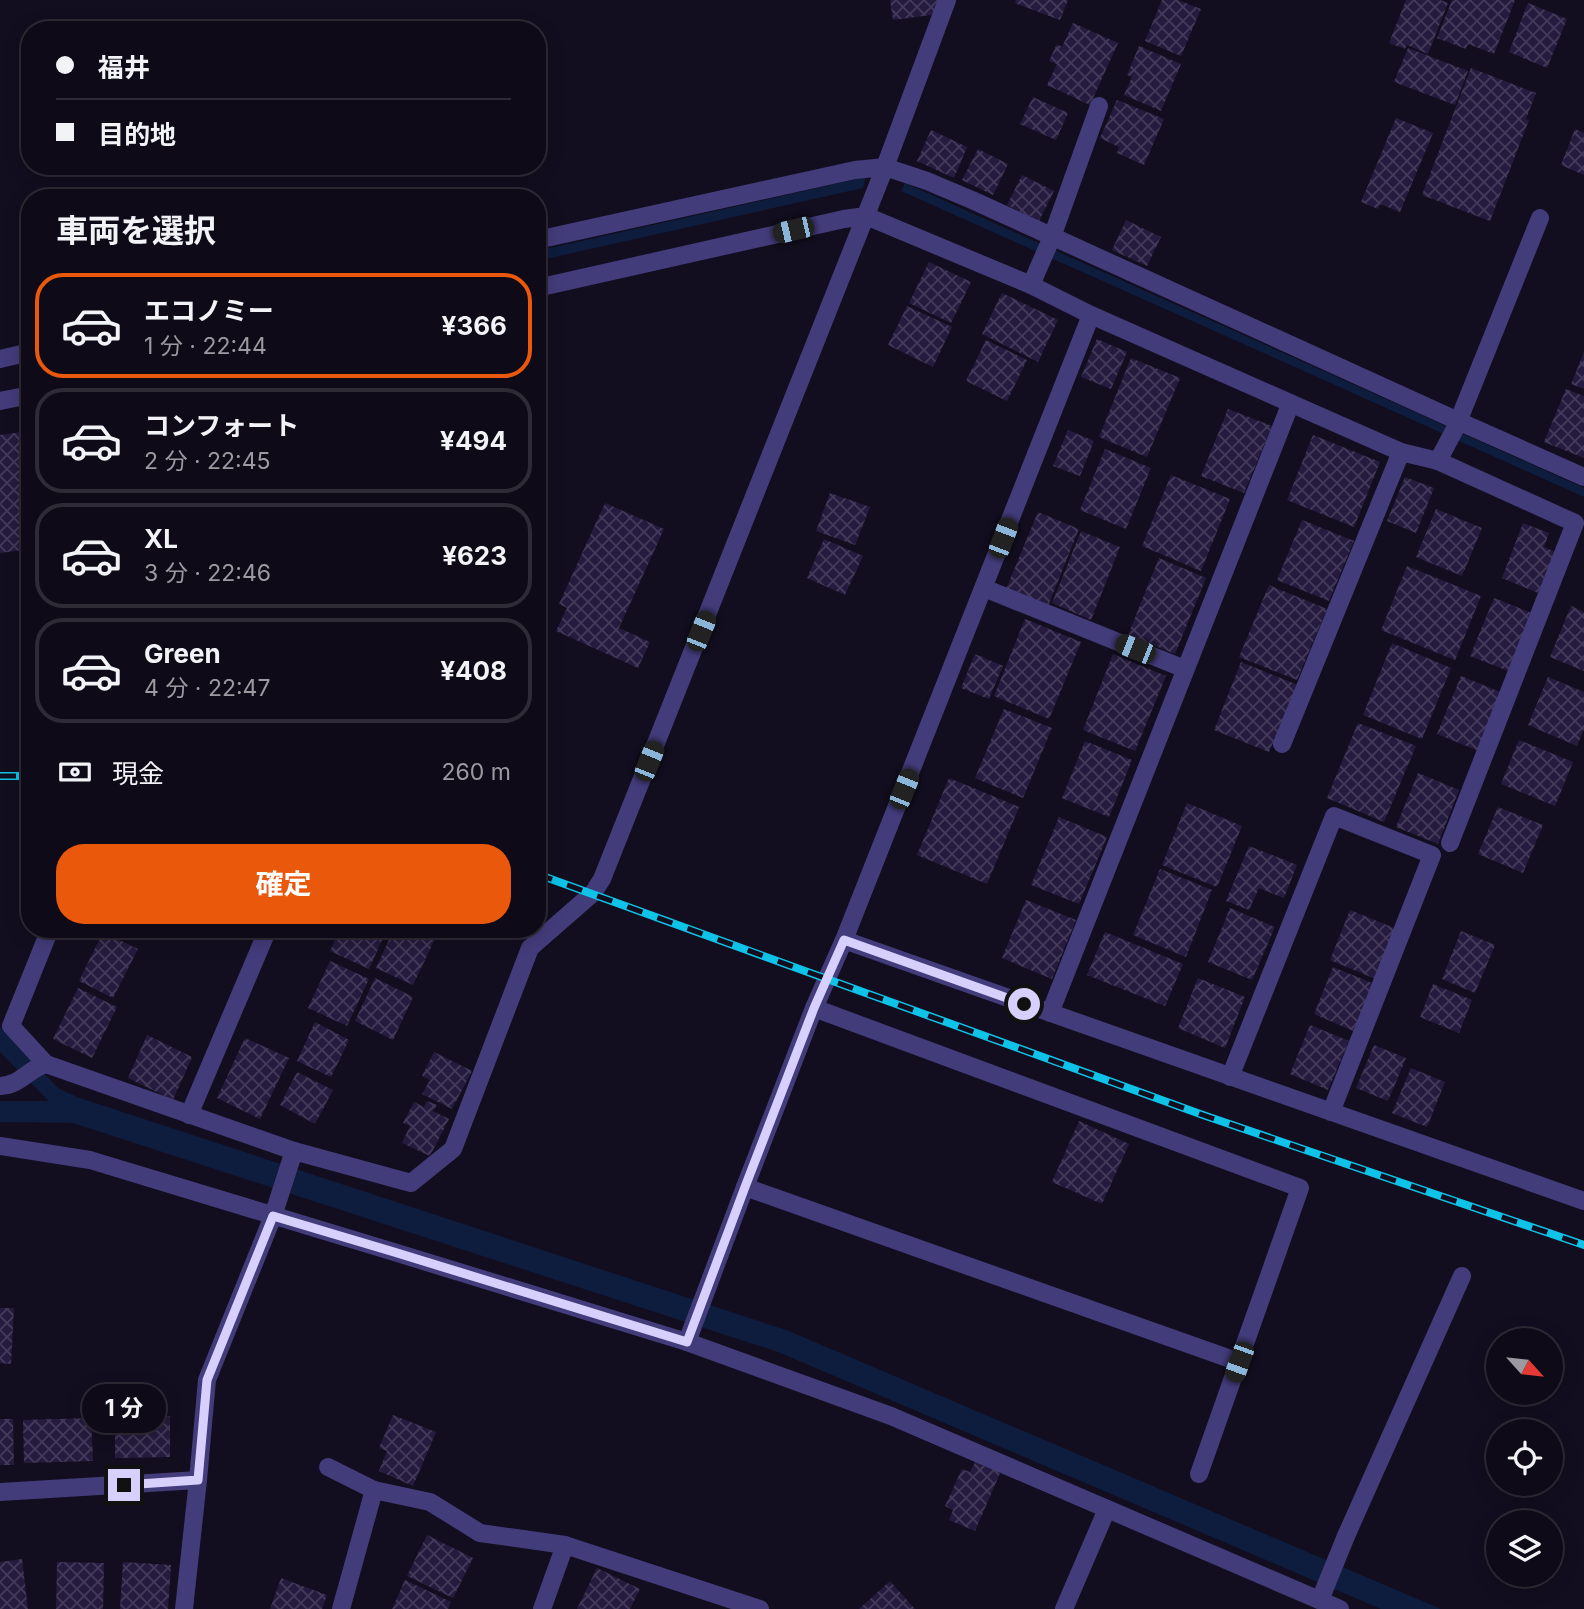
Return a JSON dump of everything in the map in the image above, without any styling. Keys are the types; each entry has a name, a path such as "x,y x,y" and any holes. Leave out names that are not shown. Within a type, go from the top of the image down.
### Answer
{"street":[{"path":"546,934 593,894 602,880 866,216 947,0"},
{"path":"1031,285 1051,240 1099,106"},
{"path":"546,238 855,170 885,167 927,181 1457,424 1584,477"},
{"path":"546,286 866,216 1031,285 1091,315 1401,452 1442,453 1575,523 1450,843"},
{"path":"1442,453 1457,424 1540,218"},
{"path":"689,1338 814,1008 844,940 1091,315"},
{"path":"0,359 21,354"},
{"path":"0,401 21,397"},
{"path":"1050,1013 1290,404"},
{"path":"1282,744 1401,452"},
{"path":"984,588 1185,669"},
{"path":"1230,1077 1334,816 1432,855 1331,1112"},
{"path":"46,938 12,1026 43,1065 189,1115 293,1156 411,1183 453,1149 530,948 542,938"},
{"path":"189,1115 264,938"},
{"path":"844,940 1584,1201"},
{"path":"814,1008 1300,1188 1199,1474"},
{"path":"0,1086 17,1083 43,1065"},
{"path":"0,1146 89,1160 275,1211 394,1252 689,1338 891,1416 1107,1509 1322,1595 1340,1609"},
{"path":"184,1609 207,1380 275,1211 293,1156"},
{"path":"745,1187 1239,1362"},
{"path":"1322,1595 1462,1276"},
{"path":"328,1467 374,1490 430,1503 480,1533 565,1545 711,1602 760,1609"},
{"path":"0,1492 198,1480"},
{"path":"341,1609 374,1490"},
{"path":"1064,1609 1107,1509"},
{"path":"542,1609 565,1545"}],"water":[{"path":"866,177 863,188 546,259 546,249"},
{"path":"905,183 1584,488 1584,497 901,191"},
{"path":"0,1027 58,1088 77,1097 789,1331 1441,1609 1381,1609 778,1352 73,1123 0,1122 0,1101 49,1101 0,1052"}],"building":[{"path":"890,0 941,0 938,14 893,20"},
{"path":"1016,0 1068,0 1060,20 1015,3"},
{"path":"1162,0 1178,0 1201,9 1181,56 1145,41"},
{"path":"1406,0 1440,0 1448,3 1428,54 1407,45 1405,49 1389,43"},
{"path":"1452,0 1515,0 1494,54 1468,44 1466,49 1437,38"},
{"path":"1528,3 1567,19 1547,68 1509,52"},
{"path":"1073,23 1118,43 1090,105 1047,85 1057,64 1049,61 1057,44 1062,47"},
{"path":"1139,46 1181,64 1161,111 1124,95 1132,77 1127,75"},
{"path":"1408,48 1468,71 1455,105 1394,82"},
{"path":"1471,68 1536,93 1526,119 1529,120 1490,221 1422,195"},
{"path":"1033,97 1068,113 1056,140 1020,124"},
{"path":"1117,100 1164,119 1144,165 1117,153 1119,147 1100,138"},
{"path":"1396,118 1433,133 1400,212 1380,204 1378,209 1361,202"},
{"path":"1575,129 1584,133 1584,175 1561,165"},
{"path":"931,130 967,147 954,178 917,161"},
{"path":"978,149 1008,164 993,195 962,180"},
{"path":"1022,175 1054,191 1039,221 1007,205"},
{"path":"1126,220 1161,237 1147,266 1112,250"},
{"path":"929,262 971,282 951,323 909,303"},
{"path":"1002,293 1058,320 1038,362 982,334"},
{"path":"907,306 952,327 933,367 888,345"},
{"path":"1097,339 1127,352 1111,389 1081,377"},
{"path":"986,340 1027,360 1007,401 966,381"},
{"path":"1584,352 1584,389 1571,384"},
{"path":"1131,358 1180,378 1147,457 1099,437"},
{"path":"1566,389 1584,396 1584,458 1544,442"},
{"path":"1228,409 1272,426 1244,493 1201,476"},
{"path":"1068,430 1094,441 1080,476 1053,466"},
{"path":"21,432 21,550 0,553 0,435"},
{"path":"1313,435 1380,462 1354,527 1287,500"},
{"path":"1105,449 1151,468 1126,529 1080,510"},
{"path":"1171,475 1230,499 1201,571 1142,546"},
{"path":"1405,477 1434,488 1416,533 1387,521"},
{"path":"830,493 870,507 855,545 816,531"},
{"path":"605,503 664,529 619,628 650,642 638,668 556,631 567,608 559,604"},
{"path":"1436,509 1482,528 1462,576 1416,557"},
{"path":"1038,512 1079,529 1048,606 1006,589"},
{"path":"1302,520 1354,541 1329,601 1277,580"},
{"path":"1523,523 1549,533 1544,547 1555,552 1538,593 1502,578"},
{"path":"1081,531 1120,547 1091,620 1052,603"},
{"path":"824,539 863,556 845,595 807,578"},
{"path":"1159,558 1206,578 1175,654 1128,635"},
{"path":"1407,566 1481,596 1455,660 1381,630"},
{"path":"1269,585 1327,609 1297,680 1239,657"},
{"path":"1494,598 1534,614 1511,672 1470,656"},
{"path":"1571,606 1584,612 1584,671 1550,657"},
{"path":"1025,619 1081,642 1049,719 994,696"},
{"path":"1392,643 1451,668 1422,739 1363,715"},
{"path":"975,654 1003,666 989,699 961,688"},
{"path":"1113,654 1166,676 1135,751 1083,730"},
{"path":"1241,662 1298,685 1269,752 1214,730"},
{"path":"1461,676 1505,694 1481,752 1437,734"},
{"path":"1548,677 1584,692 1584,729 1577,746 1528,725"},
{"path":"1004,709 1052,728 1023,798 975,778"},
{"path":"1358,723 1416,746 1384,822 1327,798"},
{"path":"1519,740 1573,762 1555,806 1501,784"},
{"path":"1085,741 1132,760 1109,817 1062,798"},
{"path":"1418,773 1459,790 1438,844 1396,827"},
{"path":"949,778 1019,807 987,884 917,855"},
{"path":"1187,803 1242,826 1217,887 1162,865"},
{"path":"1498,807 1543,825 1523,873 1478,854"},
{"path":"1059,817 1107,837 1079,904 1031,885"},
{"path":"1249,846 1297,865 1284,898 1259,888 1249,910 1226,901"},
{"path":"1160,869 1212,890 1186,957 1133,935"},
{"path":"1026,900 1076,920 1052,979 1002,958"},
{"path":"1230,908 1275,927 1252,980 1208,962"},
{"path":"1350,910 1399,930 1378,980 1330,960"},
{"path":"1461,931 1495,945 1475,993 1442,979"},
{"path":"1105,932 1183,964 1165,1006 1087,975"},
{"path":"100,938 115,938 138,949 113,998 79,981"},
{"path":"336,938 383,938 369,969 330,951"},
{"path":"390,938 435,939 413,985 376,968"},
{"path":"330,961 369,979 347,1026 308,1008"},
{"path":"1333,967 1377,985 1358,1033 1314,1014"},
{"path":"375,978 413,997 393,1040 355,1021"},
{"path":"1198,978 1245,997 1225,1048 1178,1028"},
{"path":"1433,984 1472,1000 1459,1033 1420,1017"},
{"path":"78,988 117,1007 92,1058 53,1039"},
{"path":"315,1022 349,1040 331,1077 297,1061"},
{"path":"1310,1025 1349,1041 1328,1090 1290,1074"},
{"path":"147,1035 192,1057 173,1100 128,1078"},
{"path":"245,1038 289,1058 260,1119 217,1098"},
{"path":"1374,1045 1406,1058 1388,1101 1356,1088"},
{"path":"434,1052 472,1071 452,1109 422,1094 430,1080 422,1076"},
{"path":"1411,1068 1445,1082 1427,1127 1392,1113"},
{"path":"297,1072 333,1090 315,1124 280,1105"},
{"path":"427,1101 437,1105 433,1111 449,1119 430,1156 402,1143 410,1126 403,1123 414,1102 424,1107"},
{"path":"1079,1121 1129,1144 1102,1204 1052,1182"},
{"path":"0,1308 14,1308 11,1364 0,1363"},
{"path":"393,1415 436,1432 413,1486 379,1471 387,1451 379,1448"},
{"path":"170,1416 170,1457 115,1458 115,1417"},
{"path":"91,1418 93,1461 24,1463 23,1420"},
{"path":"0,1419 13,1419 14,1465 0,1465"},
{"path":"976,1460 1001,1471 975,1531 949,1520 953,1510 945,1506 962,1469 970,1472"},
{"path":"427,1535 473,1558 453,1598 407,1576"},
{"path":"22,1559 28,1609 0,1609 0,1562"},
{"path":"57,1562 104,1563 103,1609 56,1609"},
{"path":"123,1562 171,1565 168,1609 120,1609"},
{"path":"597,1568 640,1589 630,1609 577,1609"},
{"path":"281,1578 327,1595 322,1609 270,1609"},
{"path":"405,1580 451,1602 448,1609 392,1609"},
{"path":"890,1581 915,1609 859,1609"}],"railway":[{"path":"0,776 21,776"},
{"path":"546,877 1203,1115 1584,1245"}],"route":[{"path":"124,1485 198,1480 207,1380 273,1216 687,1342 814,1008 844,940 1024,1004"}]}
